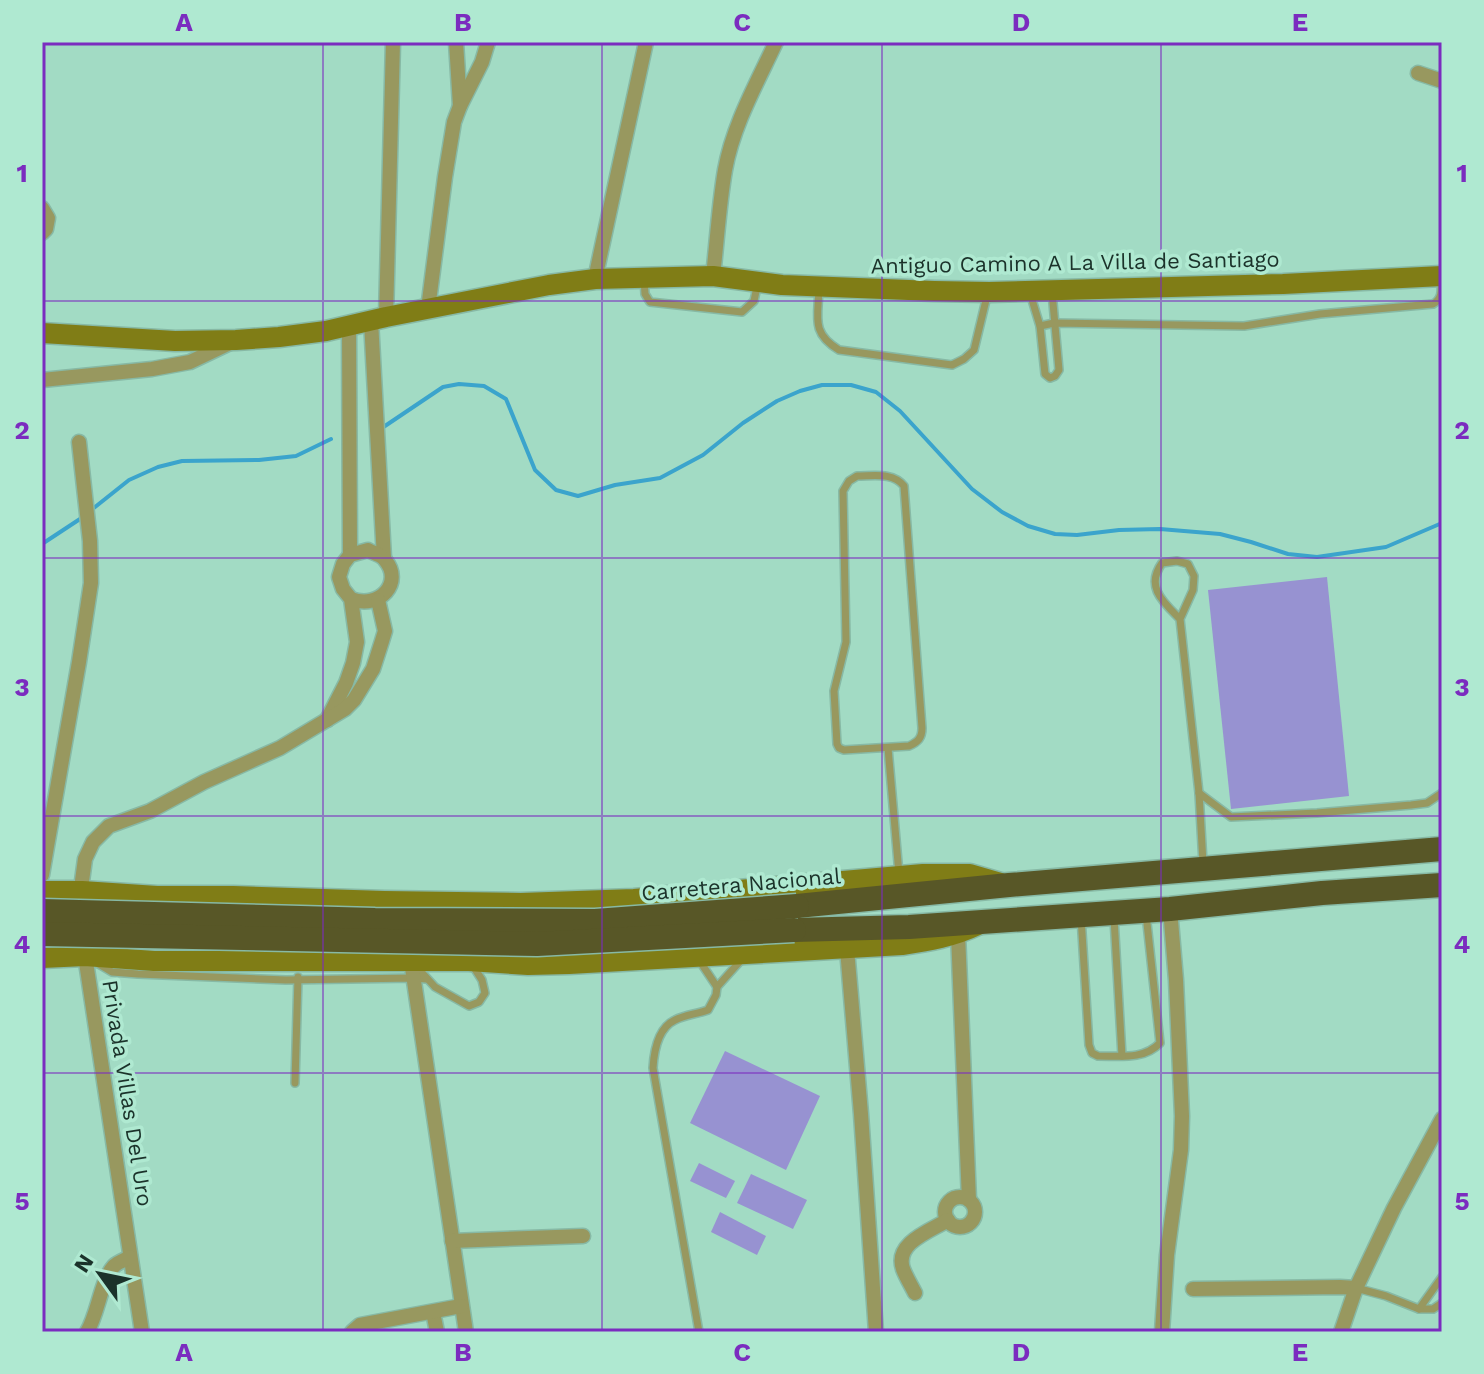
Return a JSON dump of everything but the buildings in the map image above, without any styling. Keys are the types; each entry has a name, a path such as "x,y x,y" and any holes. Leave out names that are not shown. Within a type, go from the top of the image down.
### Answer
{"highway":[{"name":"Carretera Nacional","path":"42,934 537,944 796,918 1009,885 1442,849"},
{"name":"Carretera Nacional","path":"42,911 375,920 796,918 909,927 1158,910 1322,893 1442,885"}],"street":[{"path":"384,558 368,550 350,555 339,577 351,599 360,603 378,600 389,588 391,572 384,558 379,319 393,42"},
{"path":"456,42 460,106"},
{"path":"428,309 454,122 488,42"},
{"path":"595,279 646,42"},
{"path":"713,276 725,169 732,142 776,42"},
{"path":"1418,73 1442,81"},
{"path":"42,208 48,218 42,233"},
{"name":"Antiguo Camino A La Villa de Santiago","path":"42,333 162,340 236,340 326,331 549,285 643,277 713,276 819,286 989,292 1442,276"},
{"path":"349,326 350,555"},
{"path":"42,380 190,362 236,340"},
{"path":"42,875 91,583 79,442"},
{"path":"327,720 342,693 353,663 357,642 351,599"},
{"name":"Privada Villas Del Uro","path":"142,1332 85,956 82,891 85,859 93,842 109,826 150,811 204,782 280,748 345,709 373,669 385,631 378,600"},
{"path":"42,891 521,903 634,899 948,873 970,874 1009,885"},
{"path":"154,961 142,956 129,934 135,910 144,901 157,896"},
{"path":"1158,910 1176,980 1182,1116 1162,1332"},
{"path":"42,958 85,956 298,970 417,973 469,961 528,965 902,945 941,939 985,922"},
{"path":"958,934 969,1200 975,1209 973,1221 963,1227 952,1225 946,1209 952,1199 969,1200"},
{"path":"847,949 876,1332"},
{"path":"417,973 466,1332"},
{"path":"1341,1332 1356,1288 1394,1208 1442,1119"},
{"path":"915,1293 902,1267 903,1250 948,1220"},
{"path":"452,1241 583,1236"},
{"path":"87,1332 108,1276 115,1265 130,1257"},
{"path":"1193,1289 1356,1288"},
{"path":"352,1332 360,1325 461,1306"},
{"path":"433,1312 437,1332"}],"lane":[{"path":"1040,326 1054,323 1244,326 1320,314 1433,304 1441,296 1442,276"},
{"path":"643,277 645,294 650,302 742,312 754,301 759,281"},
{"path":"819,286 819,332 826,342 839,350 952,365 974,350 989,292"},
{"path":"1029,291 1040,326 1045,374 1050,378 1059,370 1052,290"},
{"path":"857,476 891,477 899,479 904,486 922,735 909,746 888,748 844,750 837,744 834,691 846,642 843,491 849,481 857,476"},
{"path":"1180,619 1164,603 1154,582 1156,571 1162,563 1177,561 1188,564 1194,576 1193,590 1180,619 1199,793 1203,869"},
{"path":"888,748 899,876"},
{"path":"1199,793 1231,817 1411,805 1427,803 1442,793"},
{"path":"1081,915 1092,1053 1098,1056 1142,1055 1160,1043 1158,910"},
{"path":"1114,913 1122,1056"},
{"path":"699,1332 653,1068 664,1029 677,1019 708,1010 717,987 747,954"},
{"path":"85,956 112,972 298,970 295,1083"},
{"path":"697,958 717,987"},
{"path":"417,973 469,1006 479,1002 485,993 482,980 469,961"},
{"path":"1419,1309 1442,1277"},
{"path":"1356,1288 1419,1309 1433,1309 1442,1303"}],"shaded area":[{"path":"1327,577 1349,796 1231,809 1208,590"},
{"path":"725,1051 820,1096 786,1170 690,1123"},
{"path":"699,1163 735,1181 726,1198 690,1181"},
{"path":"751,1174 807,1200 793,1229 737,1203"},
{"path":"720,1212 766,1236 757,1255 711,1232"}],"waterway":[{"path":"382,428 443,387 459,384 484,386 506,399 535,470 556,490 578,496 615,485 660,478 703,455 777,401 822,385 851,385 876,392 900,411 972,489 1002,512 1028,526 1055,534 1160,529 1220,534 1288,554 1317,557 1386,547 1442,523"},
{"path":"90,511 129,480 158,467 182,461 296,456 331,439"},
{"path":"42,544 83,517"}]}
